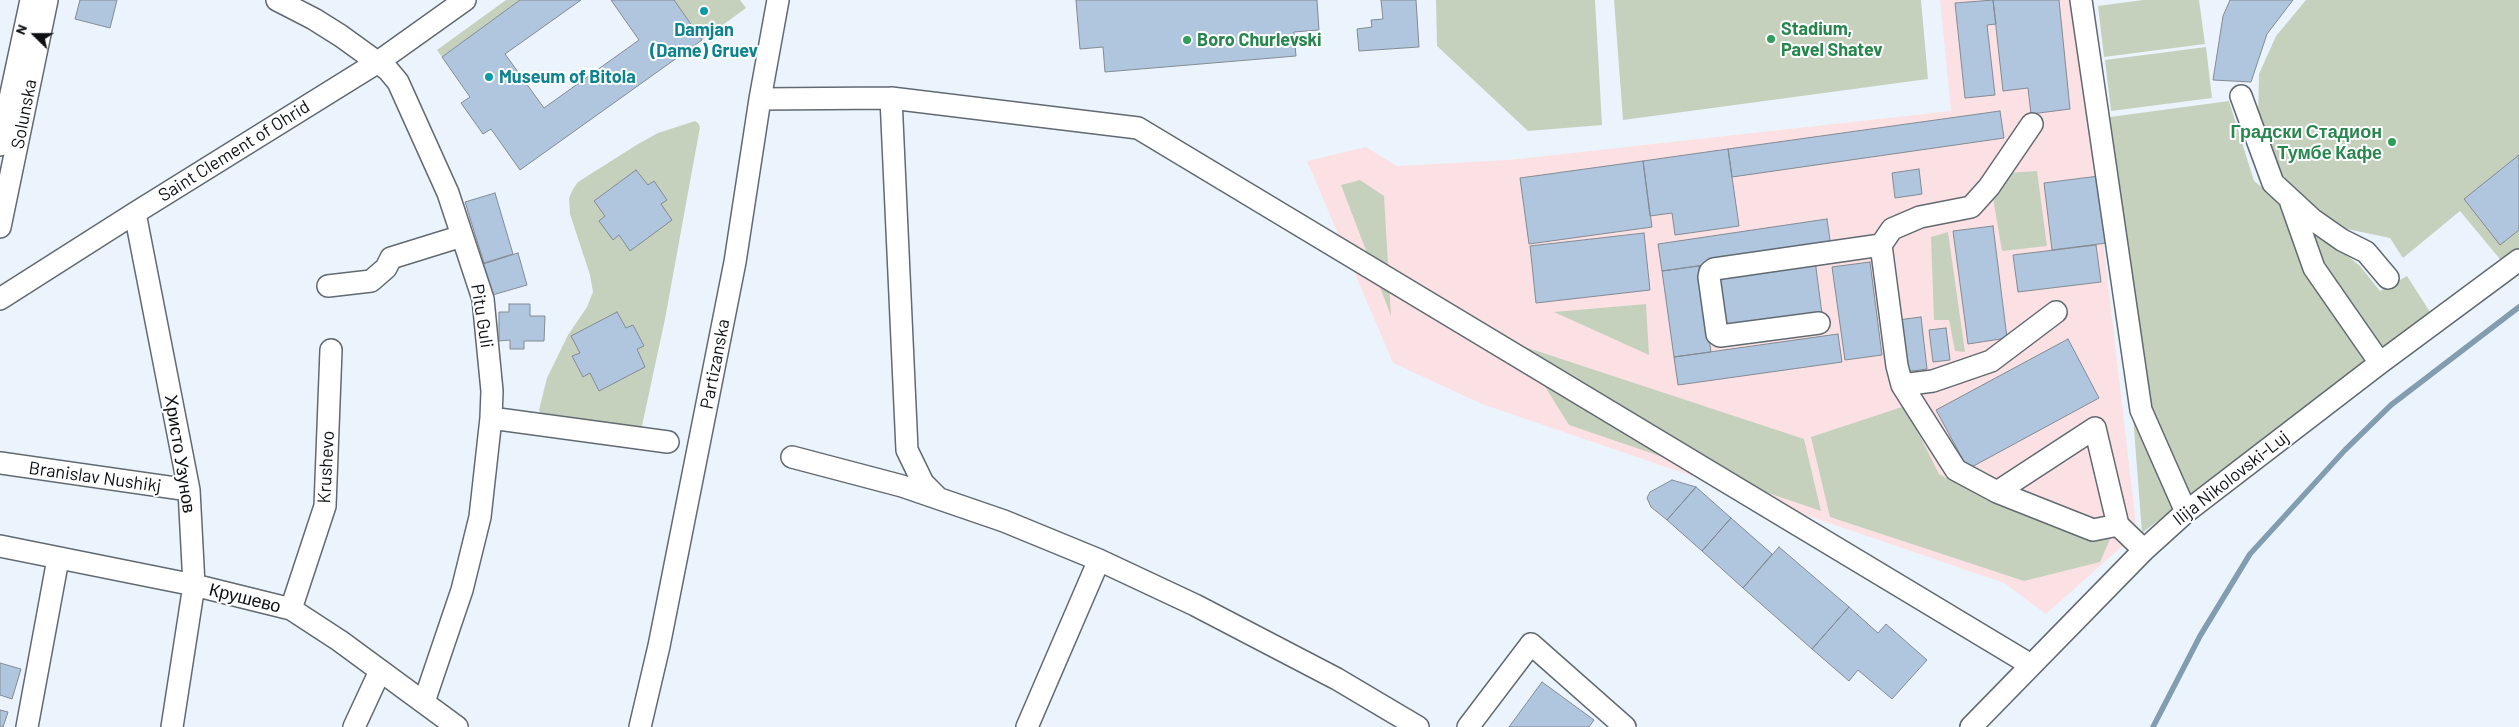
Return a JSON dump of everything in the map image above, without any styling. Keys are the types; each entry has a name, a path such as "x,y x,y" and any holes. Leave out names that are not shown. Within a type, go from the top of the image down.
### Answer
{"street":[{"path":"6,147 31,0"},
{"name":"Solunska","path":"0,227 6,147 47,0"},
{"name":"Saint Clement of Ohrid","path":"0,299 135,212 378,62 465,0"},
{"name":"Partizanska","path":"640,727 659,646 735,262 760,99 778,0"},
{"path":"2081,0 2142,410 2186,512"},
{"name":"Pitu Guli","path":"284,2 314,19 378,62 393,76 413,112 448,193 483,299 491,383 491,418 482,501 472,552 424,702"},
{"path":"2241,96 2273,183 2312,219 2335,235 2366,252 2388,278"},
{"path":"760,99 891,98 1138,128 2031,665"},
{"path":"891,98 907,450 923,483 939,499"},
{"path":"2032,124 1989,188 1971,207 1920,217 1892,229 1881,245 1897,366 1902,385 1956,470 1997,492 2093,530 2118,525"},
{"path":"2289,198 2314,268 2380,363"},
{"name":"Христо Узунов","path":"135,212 189,490 194,585 172,727"},
{"path":"328,286 371,281 386,268 392,258 462,236"},
{"path":"1819,323 1720,336 1717,334 1709,277 1710,272 1714,269 1881,245"},
{"name":"Ilija Nikolovski-Luj","path":"1971,727 2144,550 2186,512 2380,363 2519,260"},
{"path":"1902,385 1933,382 1991,361 2056,312"},
{"name":"Krushevo","path":"292,609 325,506 331,350"},
{"path":"491,418 668,442"},
{"path":"1997,492 2095,428 2118,525 2144,550"},
{"path":"792,458 902,486 1004,522 1098,560 1204,609 1337,679 1418,727"},
{"name":"Branislav Nushikj","path":"0,463 189,490"},
{"name":"Крушево","path":"0,546 194,585 292,609 340,641 457,727"},
{"path":"27,727 58,559"},
{"path":"1027,727 1098,560"},
{"path":"1468,727 1531,644 1625,727"},
{"path":"354,727 380,671"}],"shaded area":[{"path":"1940,0 2075,0 2137,533 2046,614 2004,583 1482,404 1393,363 1307,161 1366,147 1397,166 1509,160 1951,111"}],"green space":[{"path":"506,0 520,0 442,57 437,50"},
{"path":"674,0 740,0 746,8 702,40"},
{"path":"1436,0 1595,0 1602,125 1528,131 1437,46"},
{"name":"Stadium, Pavel Shatev","path":"1614,0 1921,0 1928,79 1623,120"},
{"path":"2143,0 2199,0 2205,44 2104,57 2098,6"},
{"name":"Градски Стадион Тумбе Кафе","path":"2306,0 2519,0 2519,252 2504,264 2460,211 2403,258 2390,238 2347,229 2305,203 2274,164 2258,119 2259,74 2276,36"},
{"path":"2206,47 2212,98 2111,111 2105,60"},
{"path":"2229,101 2254,181 2360,266 2380,291 2407,276 2430,312 2142,533 2110,117"},
{"path":"695,121 700,127 665,319 641,428 541,414 539,410 547,378 568,335 587,307 593,292 590,275 570,214 569,198 573,189 578,182 638,144 658,133"},
{"path":"2037,171 2047,246 2002,251 1993,198 2005,173"},
{"path":"1360,180 1384,196 1391,316 1341,185"},
{"path":"1948,232 1965,352 1955,351 1949,320 1934,320 1931,237"},
{"path":"1646,304 1649,355 1554,312"},
{"path":"1519,345 1804,439 1821,511 1569,425"},
{"path":"1905,406 1939,474 1986,500 2111,537 2100,562 2024,581 1830,517 1811,437"}],"building":[{"path":"80,0 117,0 110,28 75,19"},
{"name":"Museum of Bitola","path":"520,0 581,0 505,54 544,108 639,40 611,0 674,0 702,40 520,170 491,129 483,134 461,103 470,97 442,57"},
{"name":"Boro Churlevski","path":"1076,0 1317,0 1319,30 1294,32 1296,56 1105,72 1103,47 1080,49"},
{"path":"1381,0 1416,0 1419,47 1359,51 1357,29 1372,27 1371,20 1383,19"},
{"path":"1993,0 2059,0 2070,109 2031,114 2028,88 2003,91"},
{"path":"1993,0 1996,24 1987,25 1995,95 1965,98 1955,3"},
{"path":"2230,0 2293,0 2267,34 2251,82 2213,80 2223,16"},
{"path":"2000,111 2004,138 1732,177 1728,149"},
{"path":"1728,149 1739,226 1675,235 1672,213 1650,216 1643,161"},
{"path":"2519,155 2519,230 2500,245 2464,199"},
{"path":"1643,161 1652,227 1529,244 1520,178"},
{"path":"1919,169 1922,194 1895,198 1892,173"},
{"path":"636,170 648,185 654,181 667,200 661,204 672,220 630,251 619,235 613,240 599,221 605,216 594,201"},
{"path":"2099,176 2107,243 2052,250 2044,183"},
{"path":"495,193 513,254 484,263 465,202"},
{"path":"1827,219 1831,247 1662,271 1658,244"},
{"path":"1993,226 2007,338 1968,344 1953,231"},
{"path":"1644,233 1650,290 1536,303 1530,246"},
{"path":"2096,245 2101,282 2018,292 2013,255"},
{"path":"518,253 527,285 489,296 480,265"},
{"path":"1815,260 1822,314 1721,327 1715,273"},
{"path":"1870,262 1882,355 1845,360 1832,267"},
{"path":"1699,266 1711,352 1674,357 1662,271"},
{"path":"509,304 530,304 530,316 545,316 544,341 524,341 524,349 510,349 510,340 499,341 499,312 509,312"},
{"path":"617,312 626,328 633,325 644,346 637,349 645,367 599,391 590,373 583,377 572,356 580,353 571,336"},
{"path":"1921,317 1927,369 1905,372 1898,320"},
{"path":"1946,328 1950,360 1933,362 1929,330"},
{"path":"1838,334 1842,362 1678,385 1674,357"},
{"path":"2068,339 2099,398 1968,469 1936,410"},
{"path":"1672,480 1696,487 1667,520 1651,507 1647,498 1650,492"},
{"path":"1696,487 1731,518 1702,551 1667,520"},
{"path":"1731,518 1772,554 1743,588 1702,551"},
{"path":"1779,547 1849,607 1812,649 1743,588"},
{"path":"1849,607 1878,633 1886,624 1927,660 1892,699 1858,670 1849,681 1812,649"},
{"path":"0,663 21,669 12,699 0,695"},
{"path":"1542,682 1594,720 1589,727 1509,727"},
{"path":"0,710 8,712 3,727 0,727"}],"waterway":[{"path":"2153,727 2200,636 2250,554 2345,450 2391,405 2519,307"}],"place":[{"name":"Damjan (Dame) Gruev","path":"704,11"},
{"name":"Stadium, Pavel Shatev","path":"1771,39"},
{"name":"Boro Churlevski","path":"1187,40"},
{"name":"Museum of Bitola","path":"489,77"},
{"name":"Градски Стадион Тумбе Кафе","path":"2392,142"}]}
